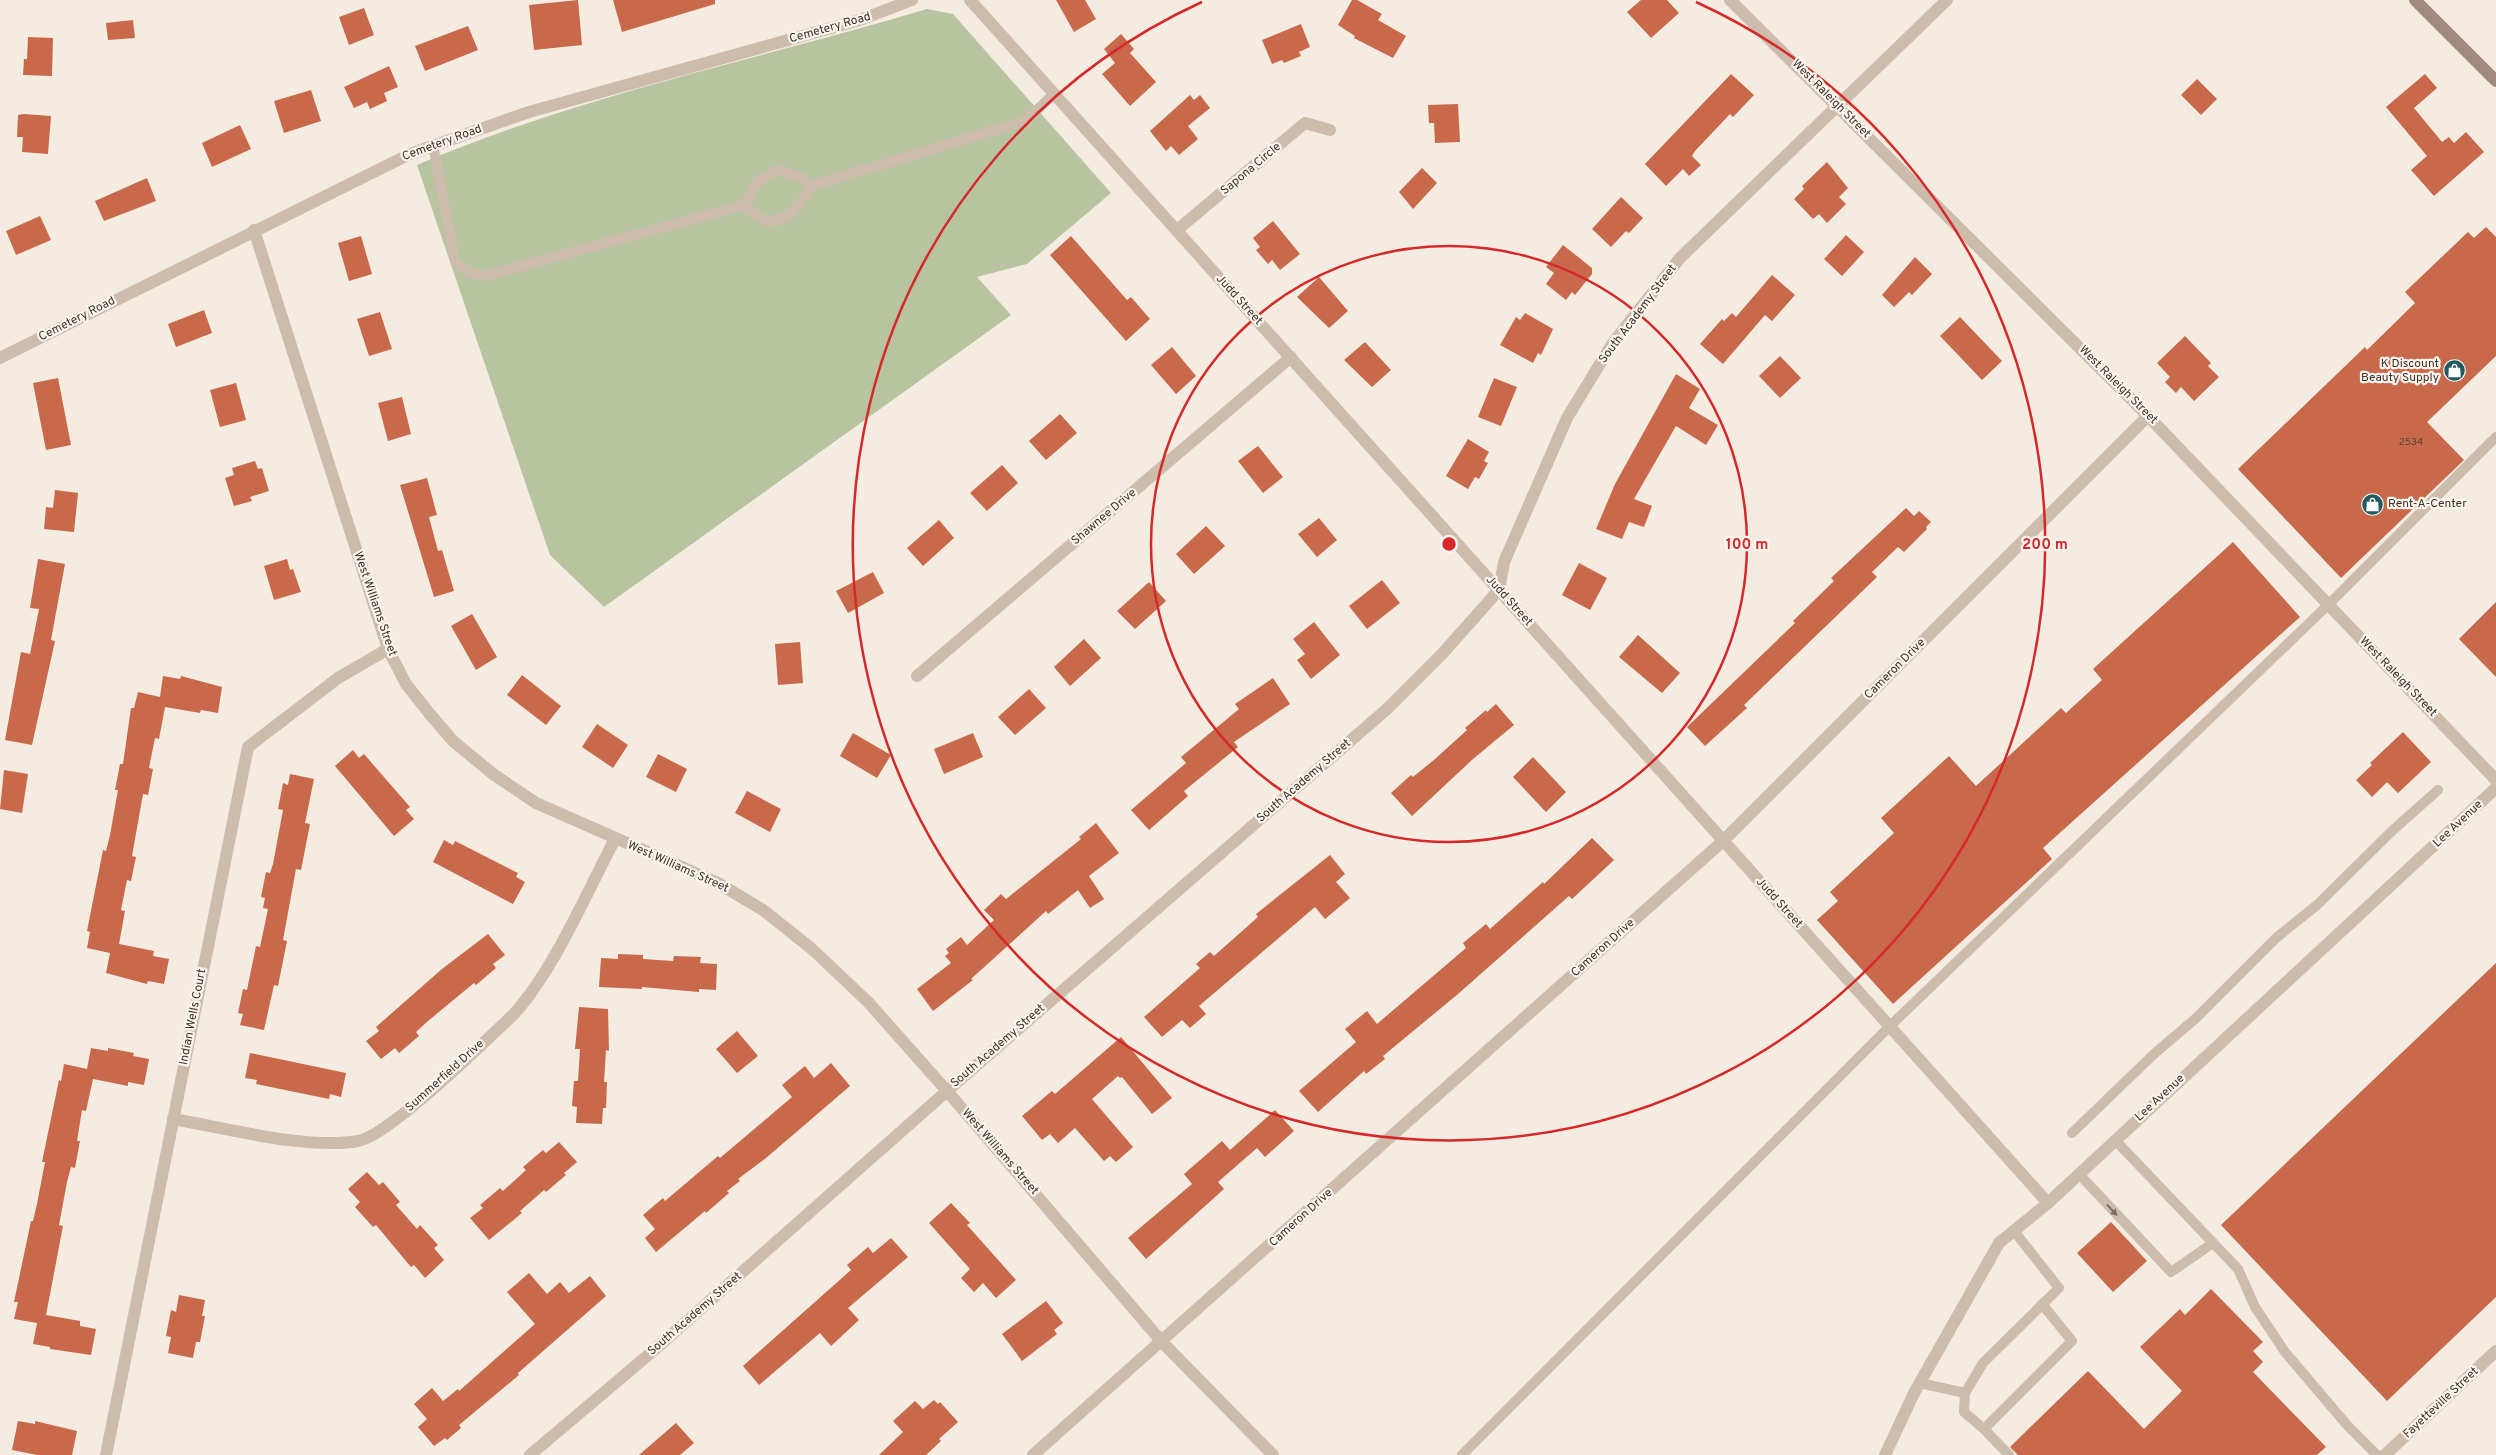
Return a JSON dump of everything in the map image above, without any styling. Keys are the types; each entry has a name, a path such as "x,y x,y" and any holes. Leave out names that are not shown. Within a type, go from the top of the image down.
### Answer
{"main road":[{"path":"2420,2 2496,81"}],"street":[{"name":"Cemetery Road","path":"0,358 410,154 529,112 860,20 912,0"},
{"name":"Judd Street","path":"970,0 2048,1203"},
{"name":"West Raleigh Street","path":"1730,0 2148,416 2496,780"},
{"name":"South Academy Street","path":"530,1455 653,1351 947,1091 1387,709 1442,654 1499,590 1504,562 1566,418 1612,344 1680,258 1836,104 1948,0"},
{"name":"Sapona Circle","path":"1177,230 1305,123 1330,130"},
{"name":"West Williams Street","path":"254,230 388,649 406,684 460,747 493,774 536,804 718,883 763,910 812,949 868,1002 947,1091 1162,1342 1273,1455"},
{"name":"Shawnee Drive","path":"917,676 1291,358"},
{"name":"Cameron Drive","path":"1033,1455 1723,840 2148,416"},
{"name":"Indian Wells Court","path":"106,1455 248,747 338,678 388,649"},
{"name":"Lee Avenue","path":"1886,1455 1920,1383 1999,1243 2048,1203 2496,788"},
{"name":"Summerfield Drive","path":"173,1119 320,1143 360,1141 391,1124 514,1014 530,996 545,972 615,839"},
{"name":"Fayetteville Street","path":"2385,1455 2496,1351"}],"lane":[{"path":"745,205 755,216 767,221 790,216 799,206 811,186 1025,121 1054,94"},
{"path":"433,146 455,261 470,273 485,276 745,205 757,182 777,170 802,178 811,186"},
{"path":"1462,1455 1890,1026 2329,604 2496,436"},
{"path":"2072,1134 2154,1054 2196,1019 2276,938 2317,905 2393,830 2438,790"},
{"path":"2115,1140 2238,1269 2255,1307 2285,1352 2347,1425 2377,1455"},
{"path":"2079,1174 2171,1272 2213,1243"},
{"path":"2009,1455 1984,1429 1964,1412 1965,1393 1983,1363 2060,1288 2014,1231"},
{"path":"1984,1429 2072,1341 2042,1304"},
{"path":"1920,1383 1965,1393"}],"green space":[{"path":"927,9 953,14 1111,193 1027,264 977,277 1011,315 604,607 550,555 417,165 479,140 606,98"}],"building":[{"path":"578,0 582,45 534,50 529,5"},
{"path":"613,0 715,0 715,4 622,32"},
{"path":"1056,0 1085,0 1096,19 1074,32"},
{"path":"1352,0 1357,0 1382,14 1378,20 1406,36 1393,58 1354,38 1355,36 1338,25"},
{"path":"1641,0 1667,0 1679,13 1651,38 1627,12"},
{"path":"364,8 374,35 349,45 339,17"},
{"path":"133,20 135,38 108,40 106,23"},
{"path":"1301,24 1310,47 1299,52 1301,56 1284,63 1282,60 1272,64 1262,40"},
{"path":"468,26 478,50 425,71 415,46"},
{"path":"1121,34 1134,49 1130,53 1156,82 1130,106 1102,74 1115,63 1104,49"},
{"path":"28,37 53,38 52,76 23,75 24,59 27,59"},
{"path":"389,66 398,87 384,93 387,101 370,109 367,102 354,108 344,87"},
{"path":"1731,74 1754,95 1733,117 1730,114 1695,151 1692,156 1701,165 1689,176 1683,169 1666,186 1645,164"},
{"path":"2425,74 2437,88 2414,108 2442,142 2449,137 2454,143 2466,132 2484,152 2434,196 2411,170 2427,156 2386,107"},
{"path":"2197,79 2217,99 2201,115 2181,95"},
{"path":"311,90 321,121 284,133 274,101"},
{"path":"1190,95 1194,100 1200,95 1210,108 1188,126 1198,139 1179,155 1171,146 1166,151 1150,131"},
{"path":"1458,104 1460,142 1435,143 1434,123 1429,123 1428,105"},
{"path":"18,115 51,116 48,154 22,152 23,137 17,137"},
{"path":"240,125 251,149 212,167 202,143"},
{"path":"1827,162 1848,188 1839,197 1846,204 1827,223 1819,214 1813,219 1794,199 1804,189 1802,186"},
{"path":"1422,168 1437,183 1413,209 1399,192"},
{"path":"147,178 156,201 104,221 95,201"},
{"path":"1621,197 1643,218 1629,233 1626,231 1611,247 1592,229"},
{"path":"40,216 51,240 16,255 6,231"},
{"path":"1273,221 1300,254 1280,270 1272,260 1268,264 1256,250 1260,247 1253,238"},
{"path":"2486,227 2496,237 2496,356 2427,422 2464,460 2341,578 2238,469 2365,347 2367,350 2415,303 2405,292 2468,232 2474,238"},
{"path":"1846,235 1864,252 1842,276 1824,259"},
{"path":"361,236 372,274 349,281 338,243"},
{"path":"1071,236 1127,300 1131,297 1150,319 1126,341 1050,255"},
{"path":"1563,245 1592,268 1592,274 1575,295 1572,292 1566,300 1546,284 1554,273 1546,267"},
{"path":"1915,257 1932,274 1912,295 1909,292 1894,307 1882,295"},
{"path":"1772,275 1795,295 1772,321 1765,315 1723,364 1700,344 1722,319 1724,321 1732,313 1736,317"},
{"path":"1319,277 1348,311 1329,328 1297,297"},
{"path":"204,310 212,333 176,347 168,324"},
{"path":"380,312 392,349 369,356 357,319"},
{"path":"1525,313 1553,329 1541,355 1538,353 1533,363 1500,345 1516,317 1520,320"},
{"path":"1960,317 2002,361 1982,380 1940,336"},
{"path":"2185,336 2211,363 2208,366 2219,377 2194,401 2181,387 2176,393 2165,382 2170,377 2157,363"},
{"path":"1365,342 1391,370 1372,387 1344,360"},
{"path":"1172,347 1196,376 1176,394 1151,365"},
{"path":"1780,356 1801,378 1780,398 1759,376"},
{"path":"1676,374 1700,389 1689,408 1718,425 1706,445 1676,426 1634,499 1652,506 1644,527 1629,522 1622,539 1596,529 1615,484"},
{"path":"58,378 71,445 46,450 33,383"},
{"path":"1494,378 1517,387 1501,426 1478,417"},
{"path":"236,383 246,420 220,427 210,390"},
{"path":"402,397 411,434 388,441 378,403"},
{"path":"1060,414 1077,433 1046,460 1029,441"},
{"path":"1468,439 1489,452 1484,461 1488,463 1479,479 1475,477 1468,489 1446,476"},
{"path":"1258,446 1283,477 1263,493 1238,461"},
{"path":"255,461 258,469 262,468 269,491 250,497 252,501 234,506 225,478 234,475 232,468"},
{"path":"1002,465 1018,483 987,511 970,493"},
{"path":"427,478 437,515 429,517 438,551 442,550 454,591 434,597 400,485"},
{"path":"55,490 78,493 74,532 44,529 46,507 53,508"},
{"path":"1906,508 1914,516 1919,511 1931,522 1926,527 1927,529 1904,552 1898,547 1872,572 1877,577 1744,705 1747,708 1705,746 1687,727 1795,623 1793,621 1834,581 1831,578"},
{"path":"1319,518 1337,540 1317,557 1298,534"},
{"path":"939,520 954,538 923,566 907,548"},
{"path":"1206,526 1225,546 1194,574 1176,554"},
{"path":"2233,542 2300,617 2043,848 2052,859 1893,1004 1817,920 1838,901 1830,892 1894,833 1881,818 1949,756 1976,786 2061,708 2066,713 2102,680 2093,669"},
{"path":"38,559 65,564 51,640 55,641 32,745 5,740 21,652 30,654 39,609 30,608"},
{"path":"287,559 290,570 293,569 301,592 274,600 264,566"},
{"path":"1579,563 1607,578 1590,610 1562,595"},
{"path":"873,572 884,593 848,613 836,591"},
{"path":"1382,580 1400,603 1367,629 1349,606"},
{"path":"1149,582 1166,601 1135,629 1117,611"},
{"path":"2496,602 2496,677 2459,639"},
{"path":"472,614 497,657 476,670 451,626"},
{"path":"1314,622 1340,655 1311,679 1297,660 1305,654 1293,639"},
{"path":"1638,635 1680,673 1662,693 1619,657"},
{"path":"1084,639 1101,658 1070,686 1054,667"},
{"path":"800,642 803,683 778,685 775,644"},
{"path":"522,675 561,706 546,725 507,695"},
{"path":"163,676 180,679 181,676 222,687 218,713 201,710 200,713 165,707 159,739 155,738 149,768 153,769 148,795 143,794 132,856 136,857 131,881 127,880 121,910 125,911 119,944 154,951 153,956 169,959 164,984 148,981 147,984 106,973 110,953 87,948 90,932 87,931 103,850 106,851 110,835 118,790 115,790 120,764 123,764 131,708 134,708 138,692 160,697"},
{"path":"1273,678 1290,704 1234,742 1238,747 1184,791 1188,796 1149,830 1131,810 1186,763 1181,757 1239,709 1235,704"},
{"path":"1029,689 1046,708 1015,735 998,717"},
{"path":"1496,704 1514,725 1473,759 1412,816 1391,793 1411,775 1413,777 1435,759 1467,730 1465,728"},
{"path":"597,724 628,745 613,768 582,747"},
{"path":"2403,732 2431,762 2398,793 2387,782 2372,797 2356,780 2372,765 2370,763"},
{"path":"853,733 891,755 877,778 840,756"},
{"path":"973,733 983,757 944,774 934,749"},
{"path":"353,750 359,758 364,754 410,807 406,810 414,819 394,836 335,766"},
{"path":"658,754 687,769 676,792 646,777"},
{"path":"1533,757 1566,792 1546,812 1513,777"},
{"path":"4,770 28,774 22,813 0,809"},
{"path":"290,774 314,779 305,823 310,824 301,870 296,869 283,940 287,941 278,986 274,985 264,1030 240,1025 243,1014 238,1013 243,989 247,990 256,946 260,947 268,909 263,908 265,898 261,897 266,872 270,873 273,864 283,810 278,809 283,783 288,785"},
{"path":"747,791 781,809 770,832 735,813"},
{"path":"1096,823 1119,853 1089,876 1104,899 1090,908 1078,890 1048,914 1046,911 971,979 973,980 933,1011 917,989 951,963 945,956 949,953 946,949 961,937 967,945 994,920 984,910 1001,894 1006,899 1081,839 1079,837"},
{"path":"1592,838 1614,860 1572,899 1569,896 1458,994 1383,1056 1385,1059 1366,1074 1364,1071 1318,1112 1299,1091 1356,1042 1345,1029 1367,1011 1377,1024 1466,948 1463,943 1486,924 1490,929 1543,882 1544,884"},
{"path":"444,840 453,845 455,841 518,873 516,877 525,882 513,904 433,862"},
{"path":"1330,855 1345,874 1336,882 1350,898 1325,919 1315,907 1199,1006 1206,1014 1190,1028 1182,1020 1162,1037 1144,1017 1200,968 1196,964 1210,952 1214,956 1258,917 1256,914"},
{"path":"488,934 505,955 493,964 496,968 476,985 474,983 428,1021 416,1032 419,1036 399,1053 395,1048 381,1059 366,1041 379,1031 376,1027 442,969"},
{"path":"618,954 643,955 643,959 673,961 674,956 701,957 700,963 717,964 716,990 699,989 699,992 642,987 642,989 599,987 601,958 618,959"},
{"path":"2496,963 2496,1297 2387,1401 2221,1225"},
{"path":"579,1007 608,1009 609,1051 606,1050 604,1082 607,1082 606,1108 603,1108 602,1124 576,1123 577,1107 572,1106 574,1081 578,1081 580,1049 575,1049"},
{"path":"737,1031 758,1056 737,1073 716,1049"},
{"path":"1121,1037 1172,1098 1152,1114 1122,1077 1118,1076 1092,1099 1133,1147 1116,1162 1110,1156 1104,1161 1075,1128 1058,1143 1050,1134 1042,1140 1022,1116 1052,1091 1055,1094"},
{"path":"91,1048 108,1051 108,1048 134,1053 133,1056 149,1059 144,1085 128,1082 128,1086 93,1079 86,1111 82,1110 77,1141 80,1141 75,1168 71,1167 67,1182 59,1225 63,1226 46,1315 80,1321 80,1326 96,1329 91,1355 50,1349 50,1347 33,1344 37,1323 14,1319 18,1302 14,1302 31,1221 33,1221 37,1204 45,1162 42,1162 59,1080 61,1081 64,1064 87,1069"},
{"path":"250,1053 346,1073 341,1097 330,1094 329,1099 256,1084 257,1080 245,1078"},
{"path":"831,1063 850,1086 766,1158 738,1179 740,1181 727,1191 729,1193 706,1213 705,1211 656,1252 645,1238 655,1229 643,1215 663,1198 665,1201 718,1156 720,1158 792,1097 782,1085 805,1066 814,1078"},
{"path":"1275,1110 1294,1131 1265,1157 1257,1148 1218,1182 1224,1189 1146,1259 1128,1238 1192,1184 1184,1174 1222,1141 1230,1150"},
{"path":"559,1142 577,1162 564,1173 566,1175 546,1192 544,1190 520,1211 522,1213 489,1240 470,1218 483,1208 480,1205 500,1188 503,1191 526,1170 523,1167 543,1150 546,1153"},
{"path":"367,1172 379,1185 383,1182 400,1202 396,1205 417,1229 420,1225 438,1245 434,1248 444,1260 425,1278 414,1265 411,1267 376,1225 373,1227 355,1207 360,1202 348,1189"},
{"path":"951,1203 970,1223 967,1225 1016,1280 996,1298 983,1283 974,1292 961,1278 970,1269 929,1223"},
{"path":"2111,1222 2147,1261 2113,1292 2077,1253"},
{"path":"891,1238 908,1257 848,1308 859,1320 831,1346 820,1333 759,1385 743,1366 851,1270 847,1265 868,1247 873,1253"},
{"path":"529,1273 547,1294 560,1282 569,1293 590,1276 606,1296 518,1373 519,1375 459,1425 461,1428 447,1440 445,1438 434,1446 418,1427 427,1419 414,1404 432,1388 443,1401 458,1389 459,1391 535,1324 507,1292"},
{"path":"2211,1289 2263,1342 2253,1351 2263,1362 2253,1372 2326,1447 2317,1455 2018,1455 2010,1447 2088,1371 2144,1429 2182,1391 2140,1347 2180,1309 2185,1315"},
{"path":"179,1295 205,1300 202,1316 205,1316 200,1342 196,1342 193,1358 168,1353 171,1337 166,1336 171,1310 176,1312"},
{"path":"1046,1301 1063,1323 1054,1330 1057,1334 1022,1361 1002,1334"},
{"path":"934,1400 938,1404 940,1402 958,1422 939,1439 941,1441 926,1455 879,1455 903,1432 893,1421 915,1401 923,1409"},
{"path":"18,1421 35,1424 35,1421 77,1431 72,1455 37,1455 12,1450"},
{"path":"676,1423 694,1443 680,1455 639,1455"}],"place":[{"name":"K Discount Beauty Supply","path":"2455,371"},
{"name":"Rent-A-Center","path":"2372,504"}]}
